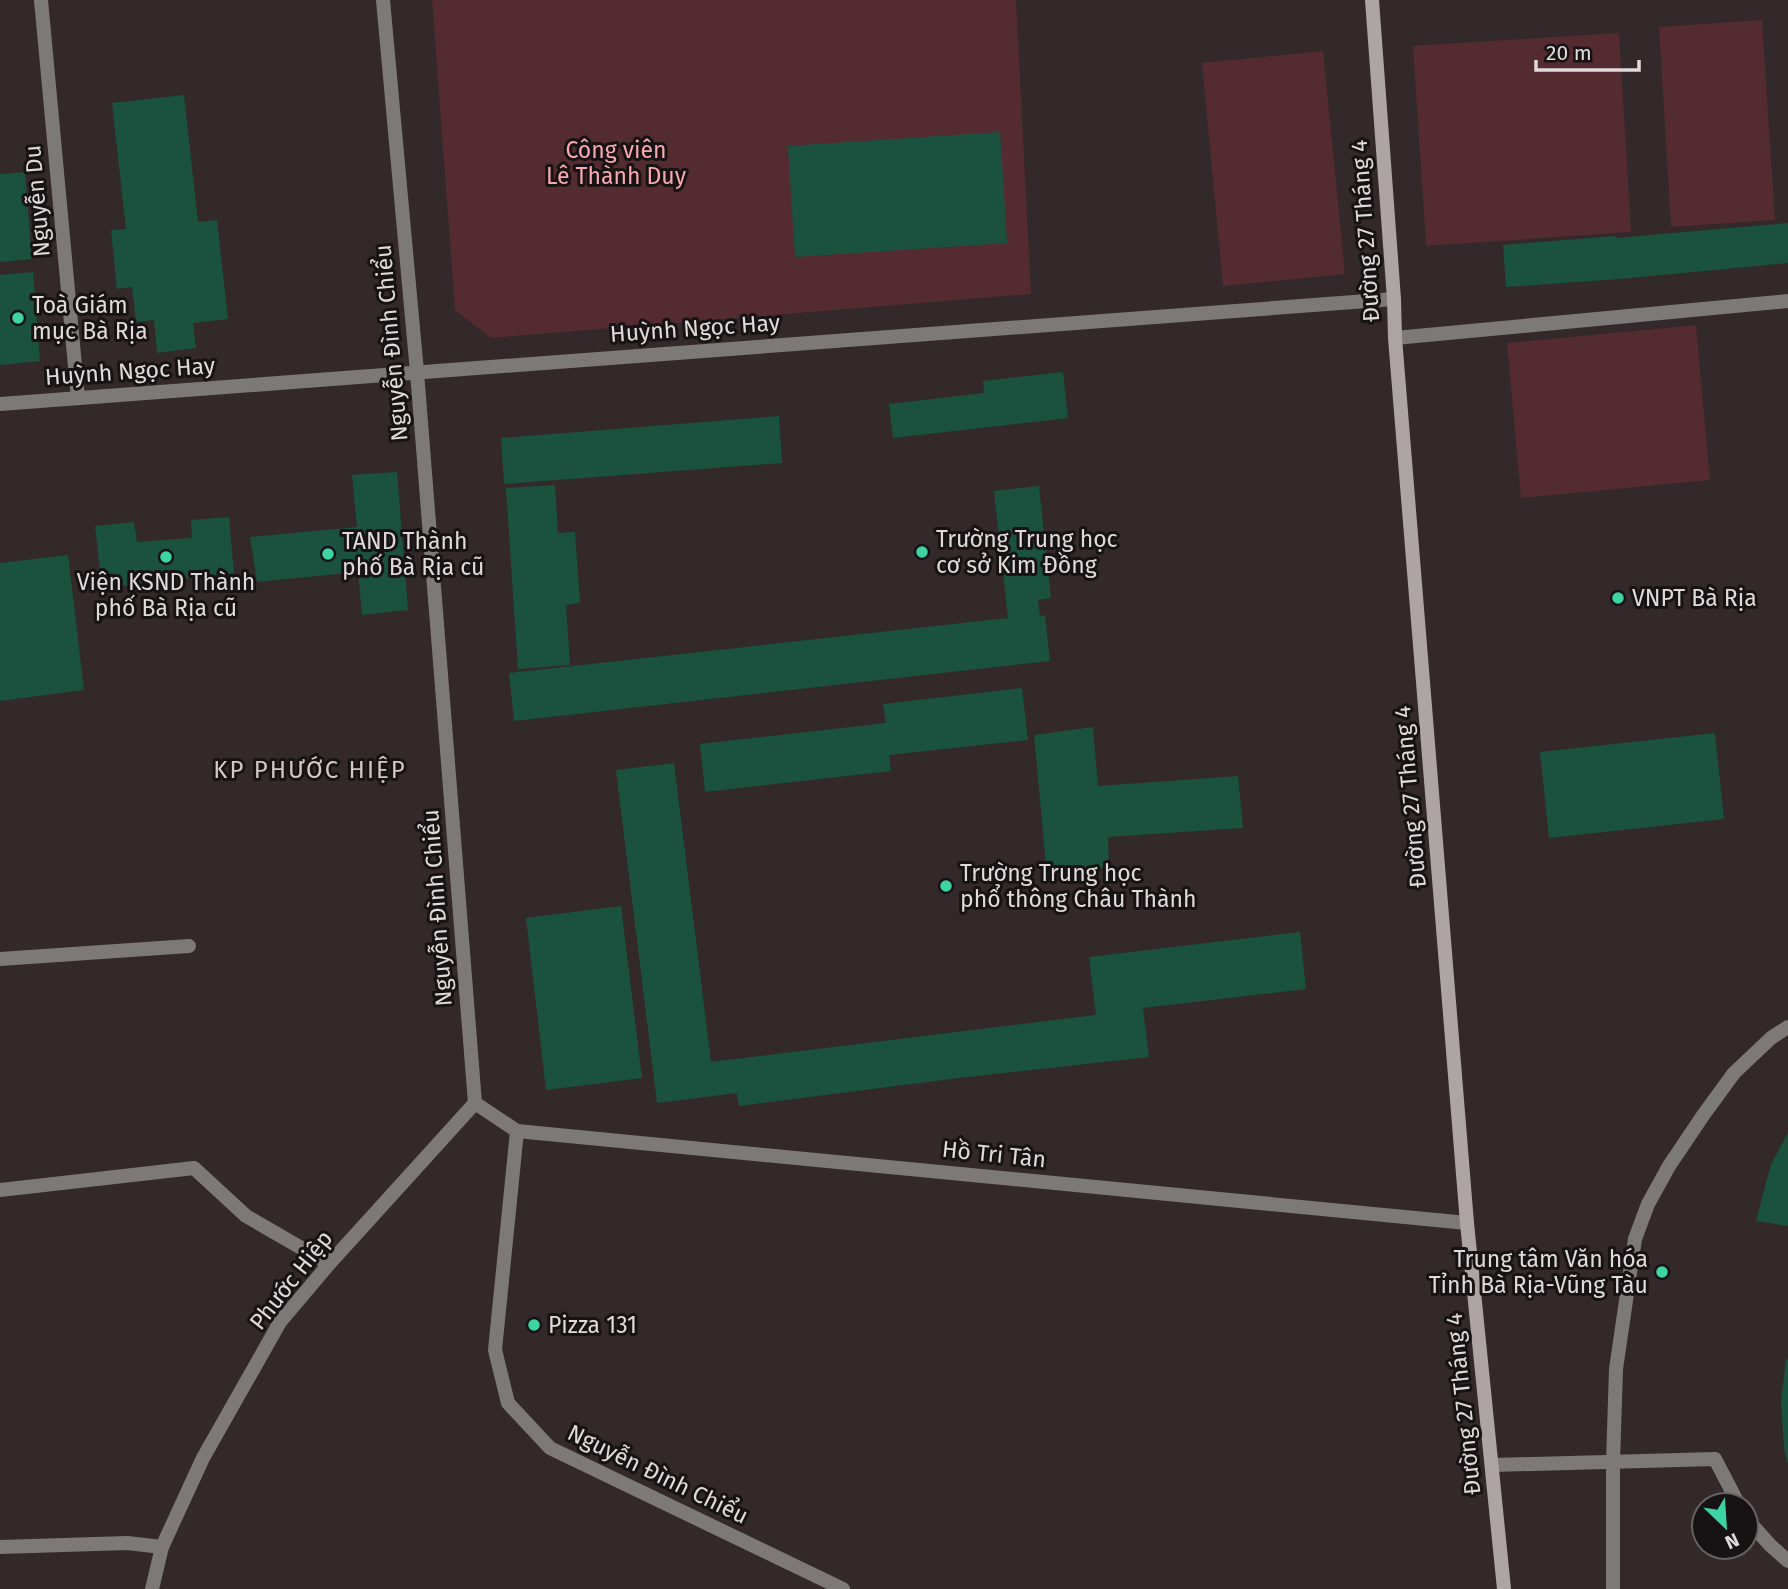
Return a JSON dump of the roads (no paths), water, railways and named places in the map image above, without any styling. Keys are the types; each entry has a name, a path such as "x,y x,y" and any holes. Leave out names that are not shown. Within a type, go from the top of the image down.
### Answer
{"street":[{"name":"Nguyễn Du","path":"41,0 78,398"},
{"name":"Nguyễn Đình Chiểu","path":"383,0 417,372 475,1103"},
{"name":"Đường 27 Tháng 4","path":"1372,0 1395,338 1468,1223 1504,1589"},
{"name":"Huỳnh Ngọc Hay","path":"0,404 1394,299"},
{"path":"1395,338 1788,301"},
{"path":"0,960 189,946"},
{"path":"1613,1589 1616,1369 1635,1239 1648,1203 1669,1166 1734,1073 1771,1038 1788,1027"},
{"path":"475,1103 517,1131"},
{"name":"Phước Hiệp","path":"152,1589 162,1547 203,1458 280,1322 475,1103"},
{"name":"Nguyễn Đình Chiểu","path":"517,1131 495,1350 508,1403 550,1448 843,1589"},
{"name":"Hồ Tri Tân","path":"517,1131 1468,1223"},
{"path":"0,1190 194,1168 246,1216 329,1264"},
{"path":"1492,1465 1715,1459 1732,1491"},
{"path":"1760,1534 1788,1561"},
{"path":"0,1547 127,1543 162,1547"}],"place":[{"name":"Toà Giám mục Bà Rịa","path":"18,318"},
{"name":"Trường Trung học cơ sở Kim Đồng","path":"922,552"},
{"name":"TAND Thành phố Bà Rịa cũ","path":"328,554"},
{"name":"Viện KSND Thành phố Bà Rịa cũ","path":"166,557"},
{"name":"VNPT Bà Rịa","path":"1618,598"},
{"name":"Trường Trung học phổ thông Châu Thành","path":"946,886"},
{"name":"Trung tâm Văn hóa Tỉnh Bà Rịa-Vũng Tàu","path":"1662,1272"},
{"name":"Pizza 131","path":"534,1325"}],"district":[{"name":"KP PHƯỚC HIỆP","path":"310,770"}],"park label":[{"name":"Công viên Lê Thành Duy","path":"616,163"}]}
